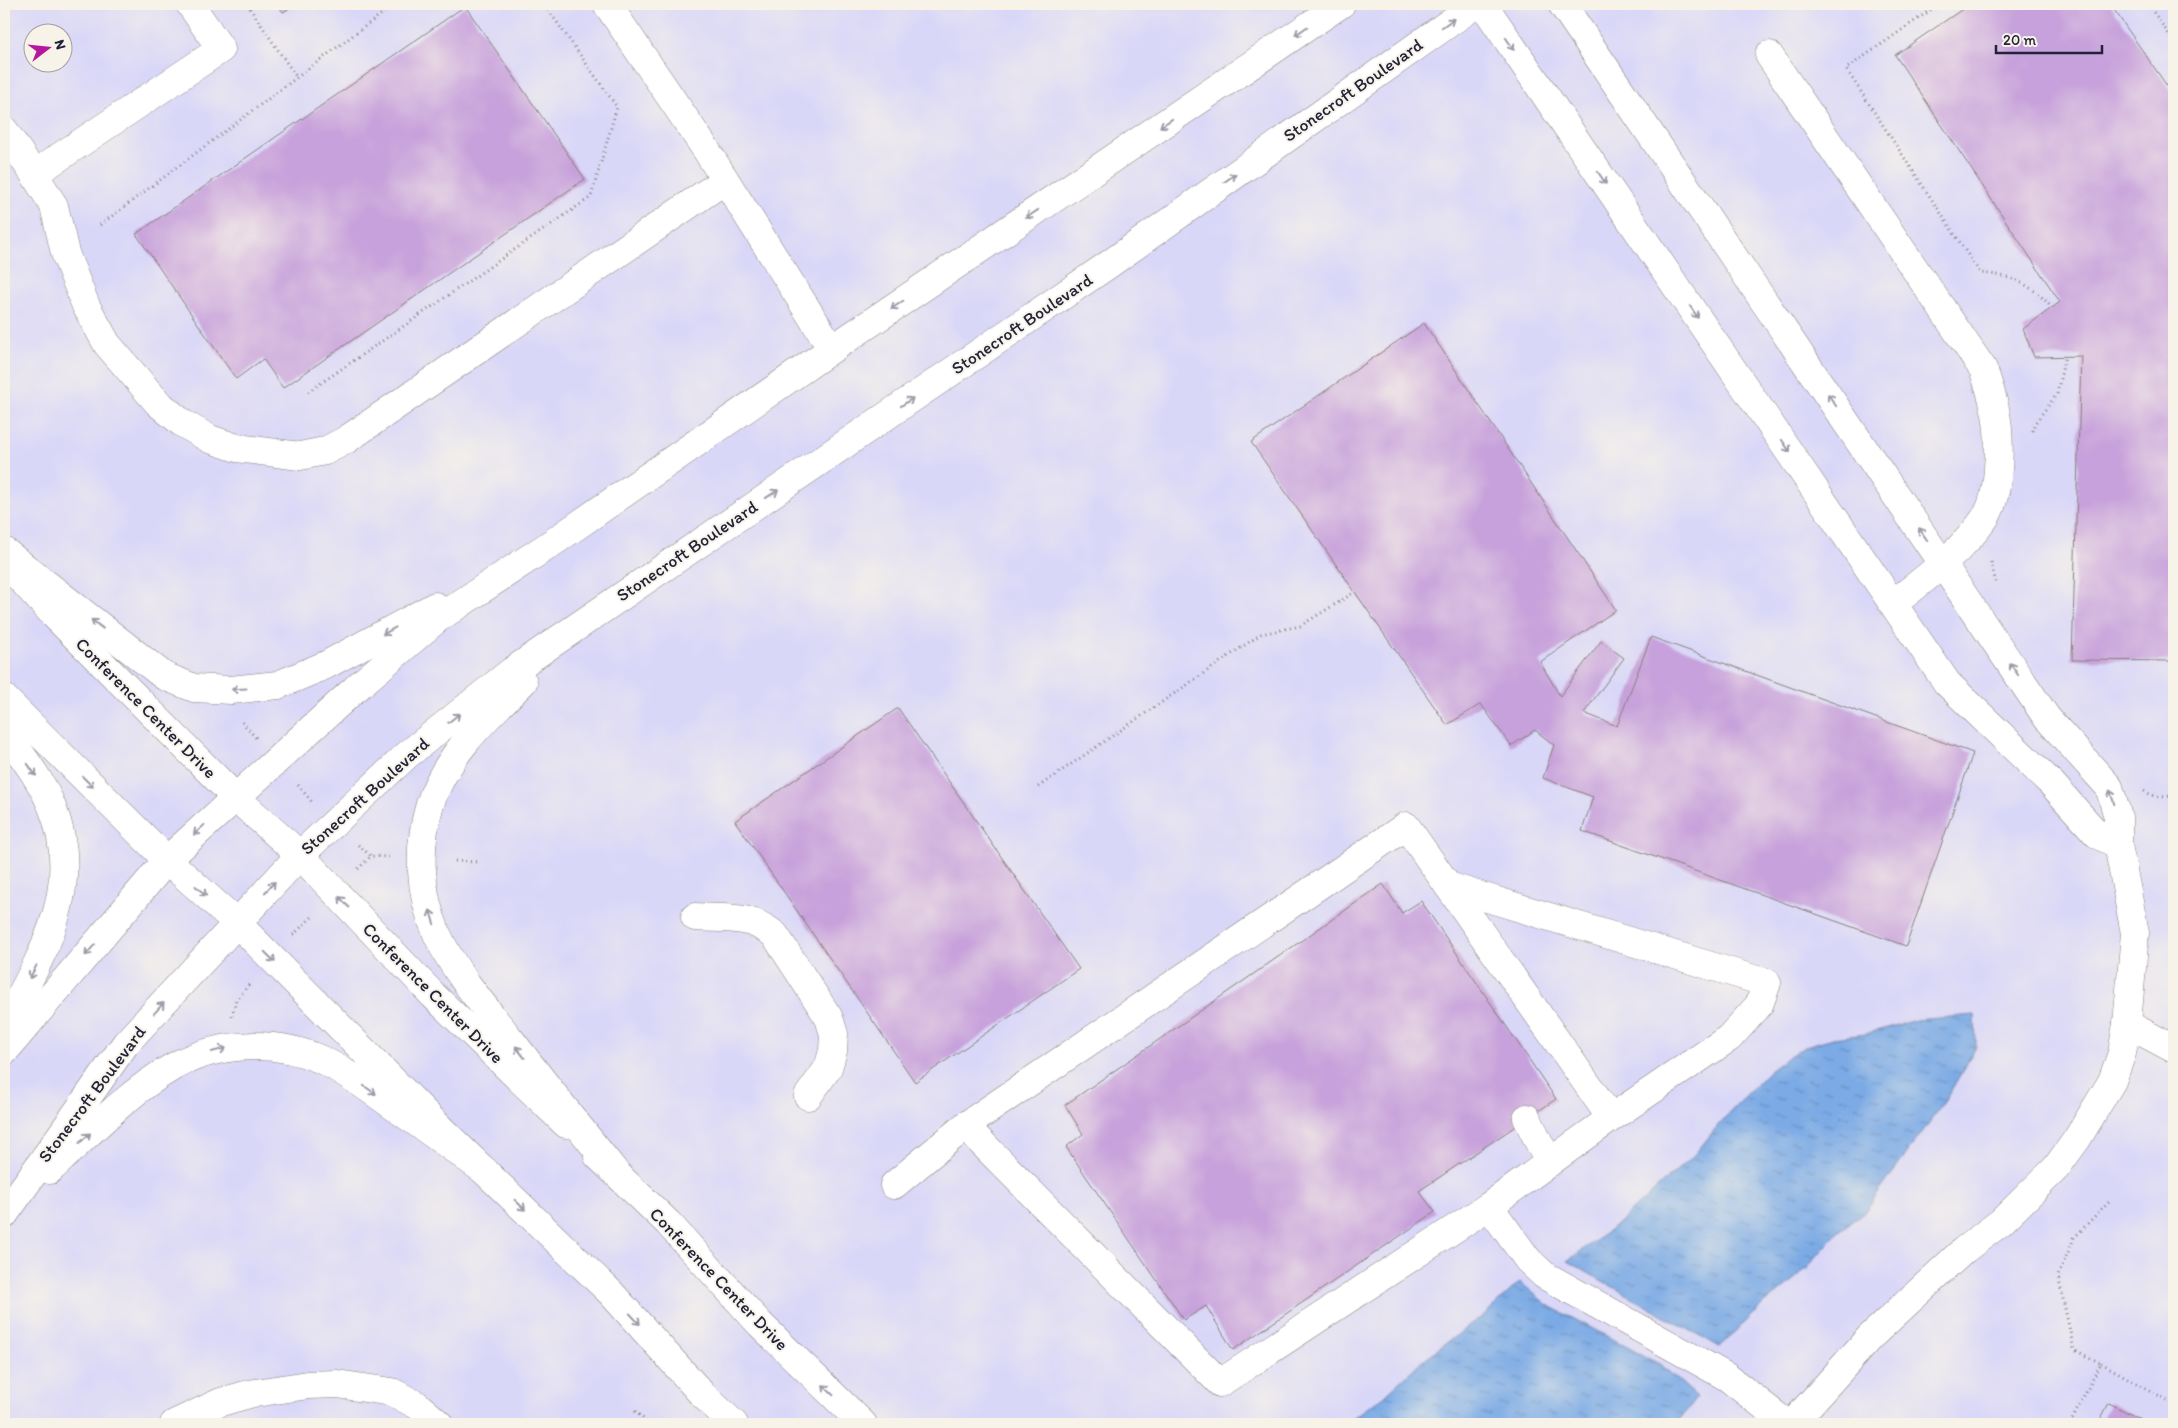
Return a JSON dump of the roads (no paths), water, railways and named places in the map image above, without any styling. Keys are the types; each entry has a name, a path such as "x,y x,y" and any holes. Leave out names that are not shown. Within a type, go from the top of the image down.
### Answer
{"main road":[{"path":"34,174 221,48 190,4"},
{"path":"607,4 725,180 832,349"},
{"path":"4,1052 167,860 235,797 437,619 555,541 832,349 1341,4"},
{"name":"Stonecroft Boulevard","path":"7,1210 126,1043 300,855 407,755 512,671 1108,265 1476,4"},
{"path":"1483,4 1894,603 1946,683 2052,784 2097,834 2118,845"},
{"path":"1562,4 2053,725 2108,787 2118,817 2118,845 2135,933 2127,1024 2122,1053 2112,1081 2077,1139 2056,1168 2001,1222 1964,1250 1869,1338 1792,1424"},
{"path":"1770,55 1983,369 1996,410 1998,435 1995,493 1987,516 1943,564 1894,603"},
{"path":"4,130 54,206 65,253 86,306 107,344 158,403 182,423 210,439 237,448 300,456 325,451 346,440 725,180"},
{"path":"4,551 164,676 194,688 231,690 278,685 326,665 555,541"},
{"name":"Conference Center Drive","path":"4,561 54,615 235,797 300,855 433,995 616,1173 700,1257 760,1324 863,1424"},
{"path":"597,612 470,736 446,771 430,804 423,840 421,875 437,934 452,961 489,1013 616,1173"},
{"path":"4,698 167,860 236,922 485,1171 611,1293 702,1394 734,1424"},
{"path":"4,730 38,778 53,808 61,838 64,873 60,901 48,943 4,1026"},
{"path":"894,1185 965,1126 1406,826 1611,1118"},
{"path":"965,1126 1220,1383 1490,1206 1611,1118 1729,1038 1759,1005 1767,983 1448,886"},
{"path":"695,917 751,920 764,927 775,936 829,1018 834,1034 833,1051 828,1068 808,1096"},
{"path":"2127,1024 2174,1050"},
{"path":"7,1210 139,1090 172,1067 202,1055 232,1047 260,1046 289,1050 322,1060 360,1083 485,1171"},
{"path":"1527,1118 1549,1163"},
{"path":"1490,1206 1528,1260 1544,1275 1727,1377 1787,1424"},
{"path":"174,1424 221,1402 249,1394 308,1385 336,1384 392,1392 417,1406 439,1424"}],"water":[{"path":"1975,1015 1976,1046 1964,1068 1944,1102 1866,1210 1838,1232 1804,1271 1764,1304 1720,1347 1567,1261 1612,1229 1696,1153 1720,1123 1768,1072 1789,1056 1809,1045 1833,1038 1866,1034 1916,1020"},
{"path":"1520,1282 1546,1304 1661,1365 1697,1397 1676,1424 1344,1424 1383,1397 1423,1360 1483,1316"}]}
